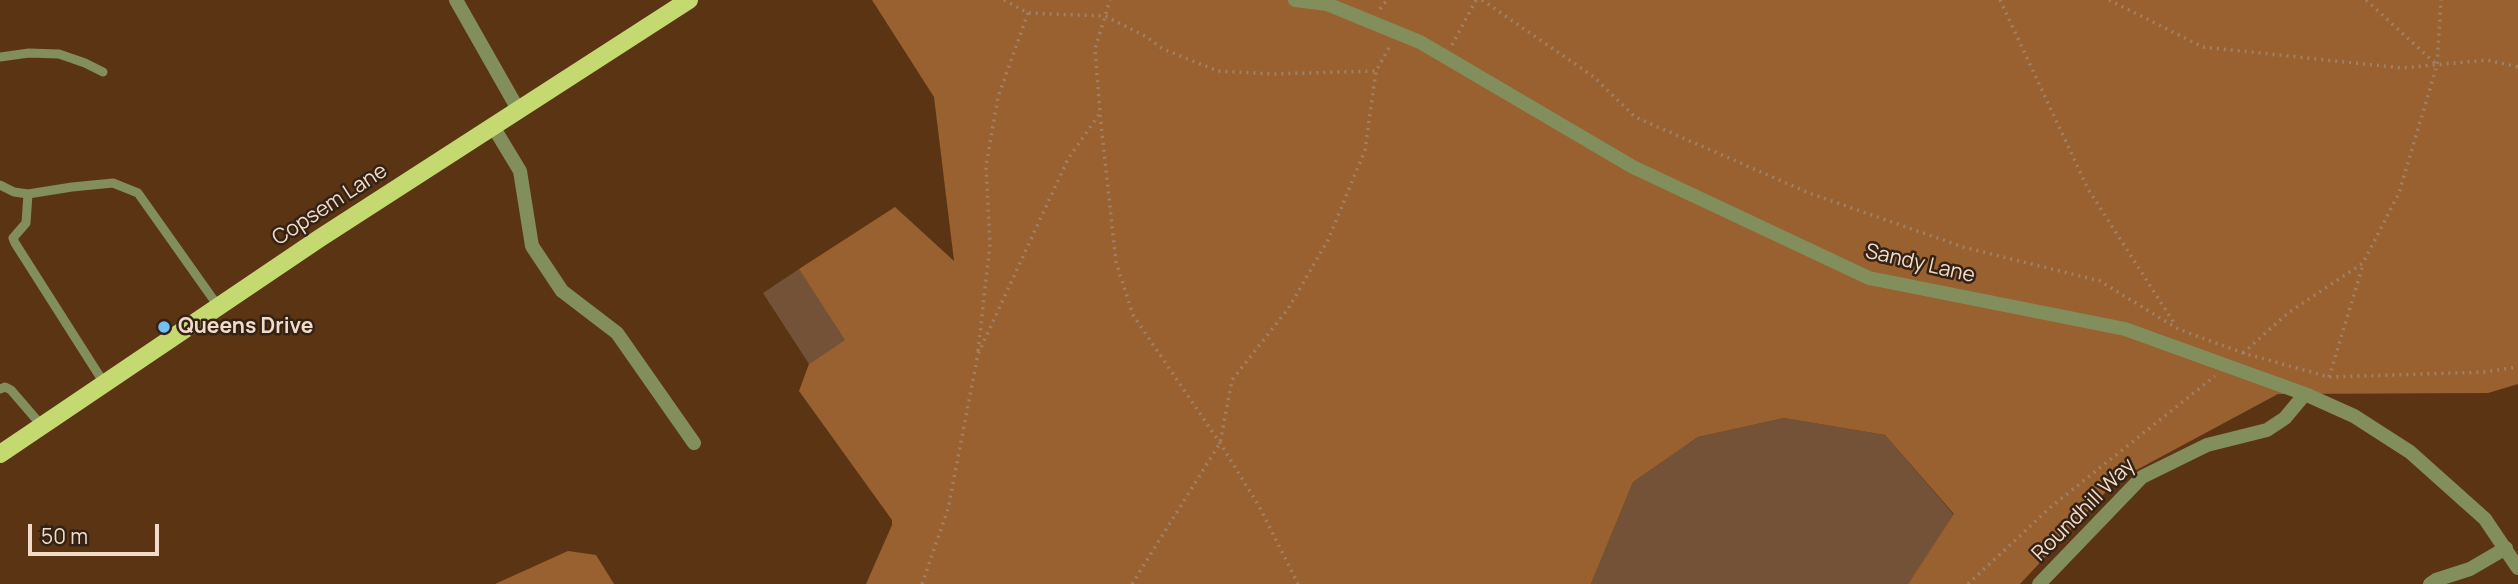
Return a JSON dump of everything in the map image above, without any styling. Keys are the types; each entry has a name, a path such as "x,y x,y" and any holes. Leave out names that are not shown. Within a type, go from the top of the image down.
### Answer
{"main road":[{"name":"Copsem Lane","path":"0,454 218,306 689,0"}],"street":[{"path":"456,0 519,111"},
{"name":"Sandy Lane","path":"1295,0 1327,4 1420,41 1633,167 1869,278 2124,329 2305,394 2354,416 2410,452 2485,519 2518,568"},
{"path":"494,128 520,171 532,246 562,291 617,333 694,443"},
{"name":"Roundhill Way","path":"2039,584 2142,477 2207,445 2267,430 2285,418 2305,394"},
{"path":"2430,584 2470,569 2506,548"}],"lane":[{"path":"0,57 29,53 59,54 103,72"},
{"path":"0,185 14,192 28,194 113,183 138,193 218,306"},
{"path":"28,194 26,223 13,238 15,243 104,383"},
{"path":"0,389 5,387 11,390 41,426"}],"path":[{"path":"1004,0 1028,13 1105,16 1147,37 1163,49 1217,71 1273,74 1376,71"},
{"path":"1110,0 1095,49 1115,262 1133,315 1220,443 1259,506 1298,584"},
{"path":"1446,57 1476,0"},
{"path":"1482,0 1594,78 1635,117 1809,192 1963,247 2100,281 2178,329 2243,353 2329,377 2484,372 2518,367"},
{"path":"2000,0 2088,189 2194,354"},
{"path":"2109,0 2203,47 2402,68 2487,60 2518,68"},
{"path":"2366,0 2437,65"},
{"path":"2329,377 2363,263 2399,193 2437,65 2441,0"},
{"path":"922,584 948,509 978,354 990,244 986,166 998,97 1028,13"},
{"path":"1132,584 1220,443 1232,380 1288,309 1328,240 1365,150 1376,71 1398,33"},
{"path":"978,354 1068,159 1100,113"},
{"path":"1968,584 2052,506 2228,366 2288,313 2363,263"}],"shaded area":[{"path":"872,0 2518,0 2518,384 2488,393 2278,394 2116,481 2020,584 1908,584 1954,514 1885,435 1784,418 1698,437 1633,482 1591,584 866,584 892,520 799,391 809,364 845,340 799,269 895,207 954,261 934,97"},
{"path":"799,269 846,340 809,364 763,293"},
{"path":"1784,418 1885,435 1954,515 1908,584 1591,584 1633,482 1698,437"},
{"path":"568,551 596,555 614,584 495,584"}],"place":[{"name":"Queens Drive","path":"164,327"}]}
